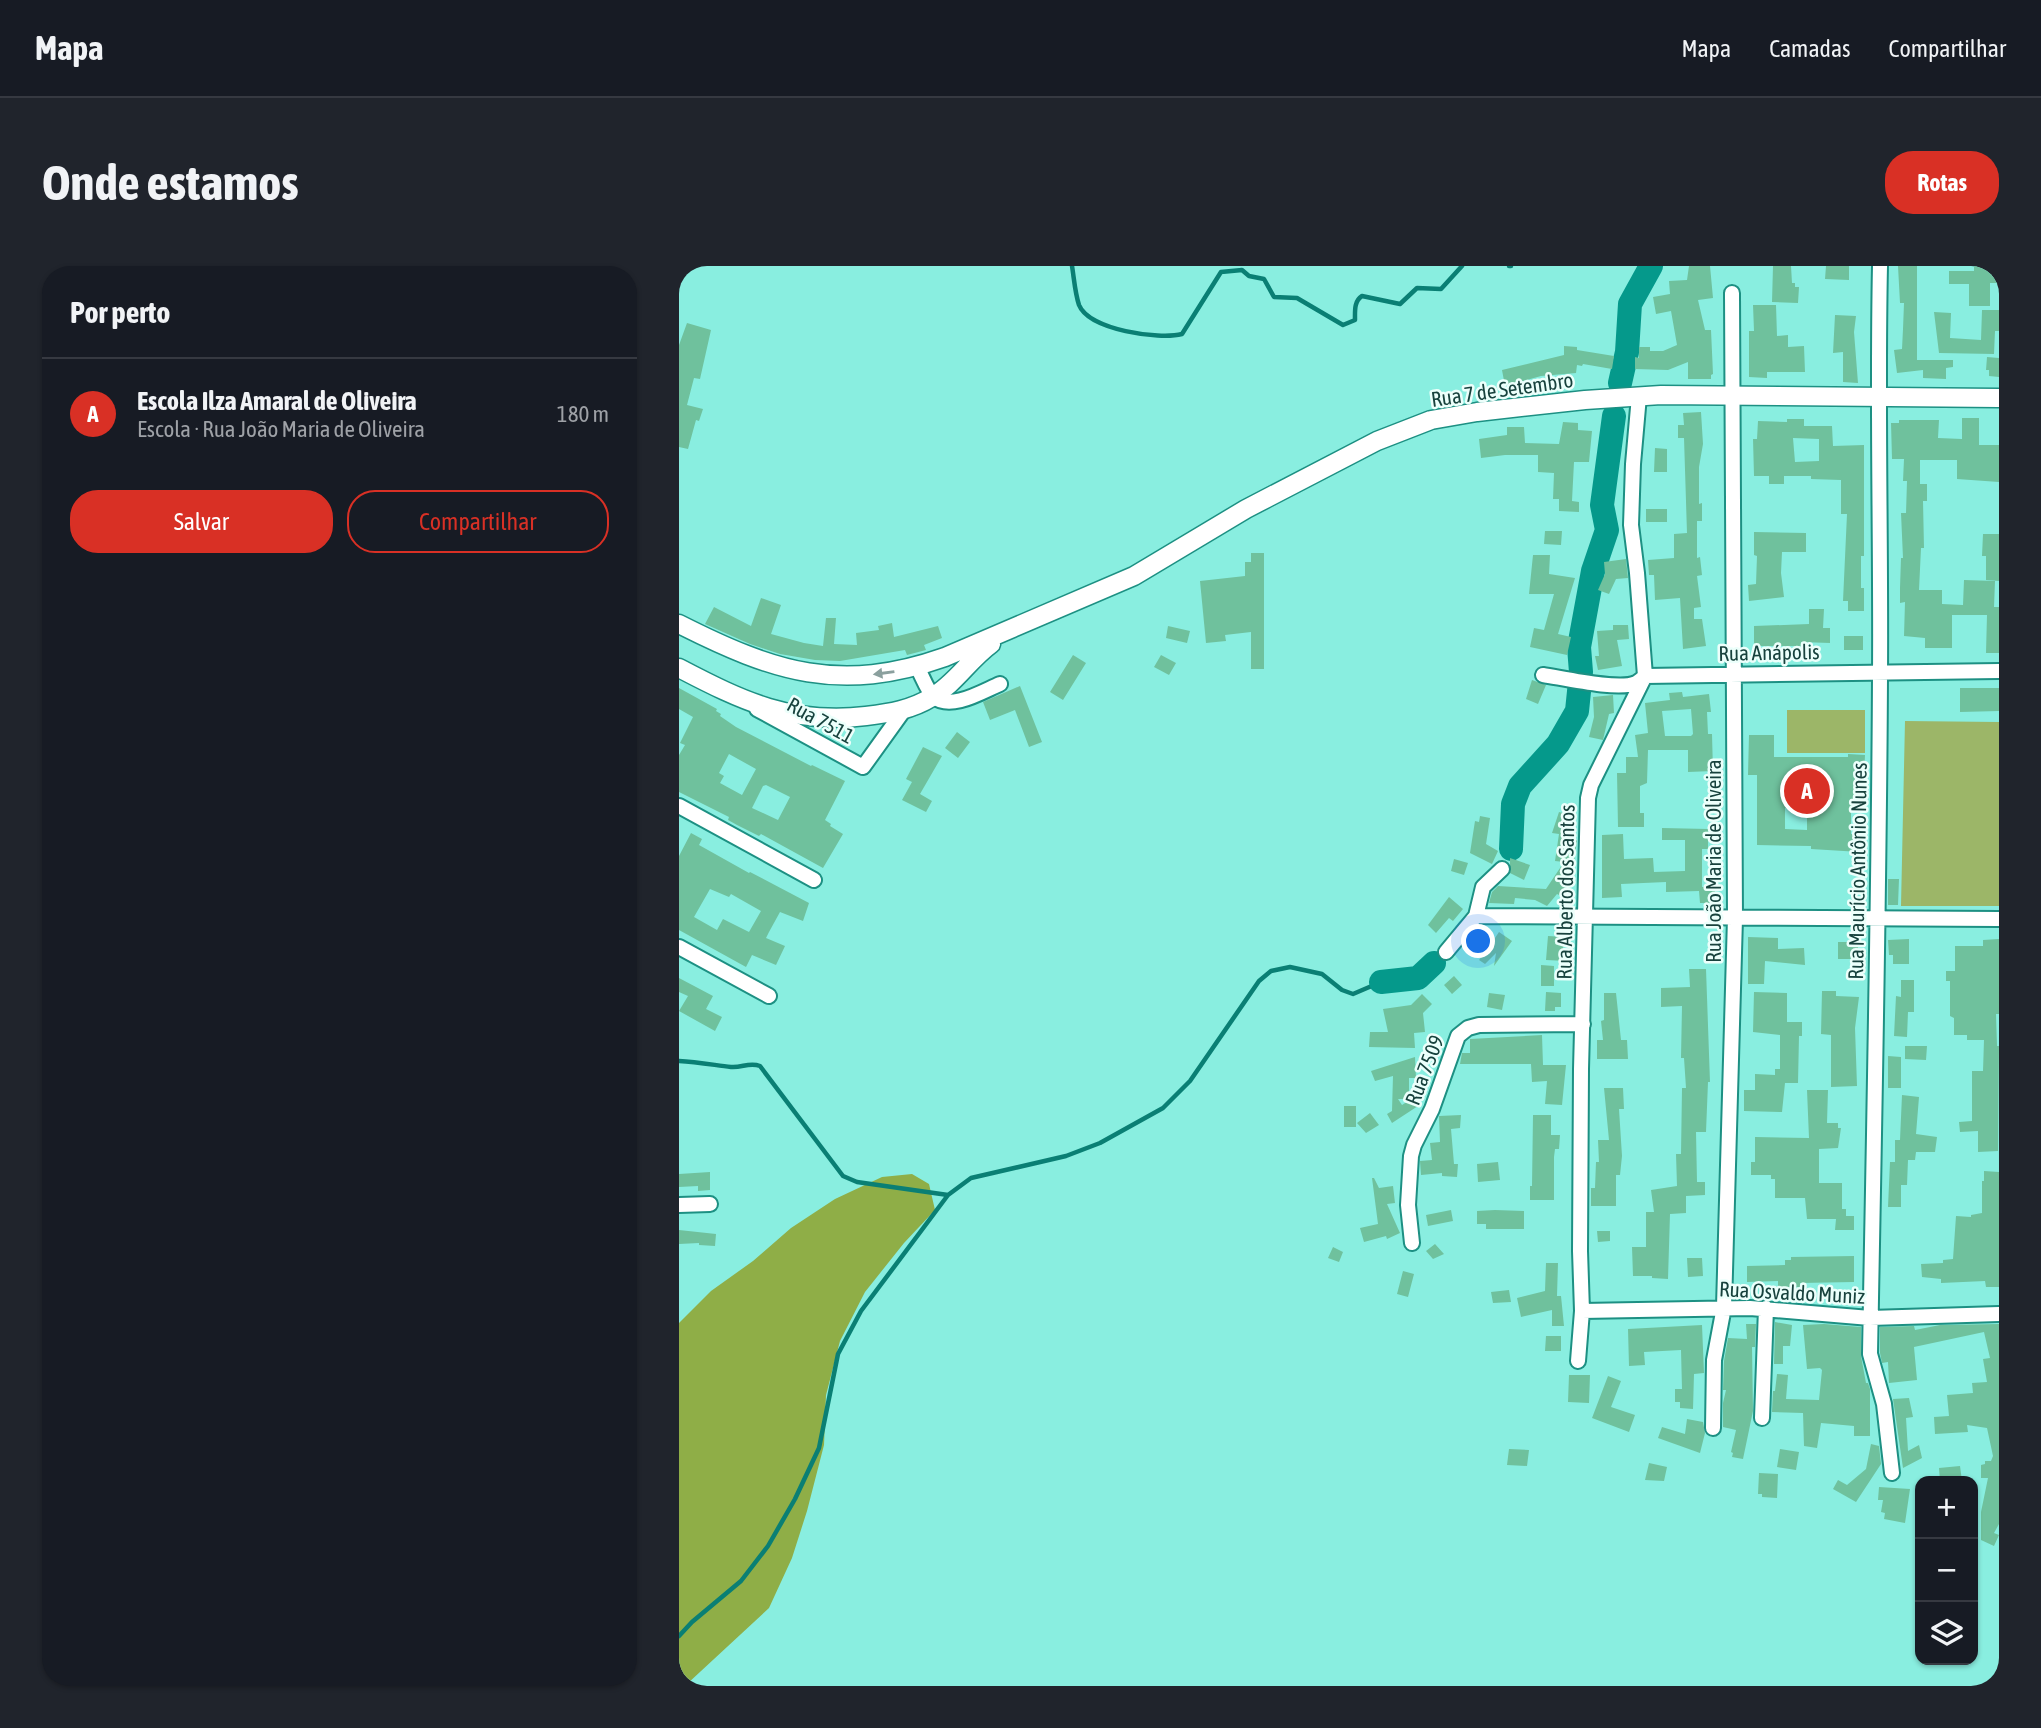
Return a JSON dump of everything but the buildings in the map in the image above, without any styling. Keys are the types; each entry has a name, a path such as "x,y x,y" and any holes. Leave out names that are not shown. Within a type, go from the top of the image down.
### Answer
{"street":[{"name":"Rua Maurício Antônio Nunes","path":"1880,266 1878,919 1870,1354 1884,1404 1892,1473"},
{"name":"Rua João Maria de Oliveira","path":"1713,1427 1714,1360 1724,1307 1735,918 1732,293"},
{"name":"Rua 7 de Setembro","path":"1018,627 1135,576 1246,509 1413,426 1477,412 1639,396 1733,394 1999,398"},
{"path":"1639,396 1633,464 1632,525 1645,676"},
{"path":"679,624 758,660 808,673 857,677 917,667 1018,627"},
{"path":"679,668 734,696 772,711 806,717 856,718 904,710 933,697 950,684 979,653 1018,627"},
{"path":"917,667 933,697 951,702 1000,684"},
{"name":"Rua Anápolis","path":"1543,674 1593,683 1628,685 1637,683 1645,676 1999,671"},
{"name":"Rua Alberto dos Santos","path":"1578,1361 1583,1311 1580,1237 1588,798 1591,785 1645,676"},
{"name":"Rua 7511","path":"734,696 863,767 904,710"},
{"path":"679,806 814,880"},
{"path":"1446,952 1476,916 1483,887 1502,869"},
{"path":"1476,916 1999,919"},
{"path":"679,947 769,996"},
{"name":"Rua 7509","path":"1412,1243 1408,1205 1411,1156 1458,1036 1468,1028 1479,1025 1583,1024"},
{"path":"679,1205 710,1204"},
{"name":"Rua Osvaldo Muniz","path":"1583,1311 1724,1307 1766,1308 1870,1318 1999,1314"},
{"path":"1762,1418 1766,1308"}],"green space":[{"path":"1787,710 1865,710 1865,753 1787,753"},
{"path":"1905,721 1999,722 1999,906 1901,906"},
{"path":"912,1174 929,1184 935,1210 904,1243 865,1292 840,1341 826,1395 824,1445 792,1558 769,1608 687,1684 679,1686 679,1323 711,1291 753,1261 791,1228 835,1199 882,1177"}],"waterway":[{"path":"1072,266 1079,305 1085,314 1110,327 1158,336 1182,334 1221,272 1242,270 1249,276 1264,279 1274,297 1297,298 1343,325 1355,320 1356,303 1362,296 1400,304 1417,288 1441,289 1462,266"},
{"path":"1620,383 1627,352 1630,304 1651,266"},
{"path":"1511,849 1513,804 1520,786 1558,744 1577,711 1581,672 1579,647 1593,571 1607,530 1602,505 1614,416"},
{"path":"1381,982 1418,978 1434,963"},
{"path":"679,1636 741,1581 768,1546 795,1499 819,1448 838,1354 861,1311 948,1195 971,1178 1066,1156 1100,1143 1163,1108 1190,1081 1259,981 1271,971 1290,967 1322,974 1342,990 1353,994 1381,982"},
{"path":"679,1061 731,1067 760,1066 843,1176 857,1182 948,1195"}],"place":[{"name":"Escola Ilza Amaral de Oliveira","path":"1807,791"}]}
